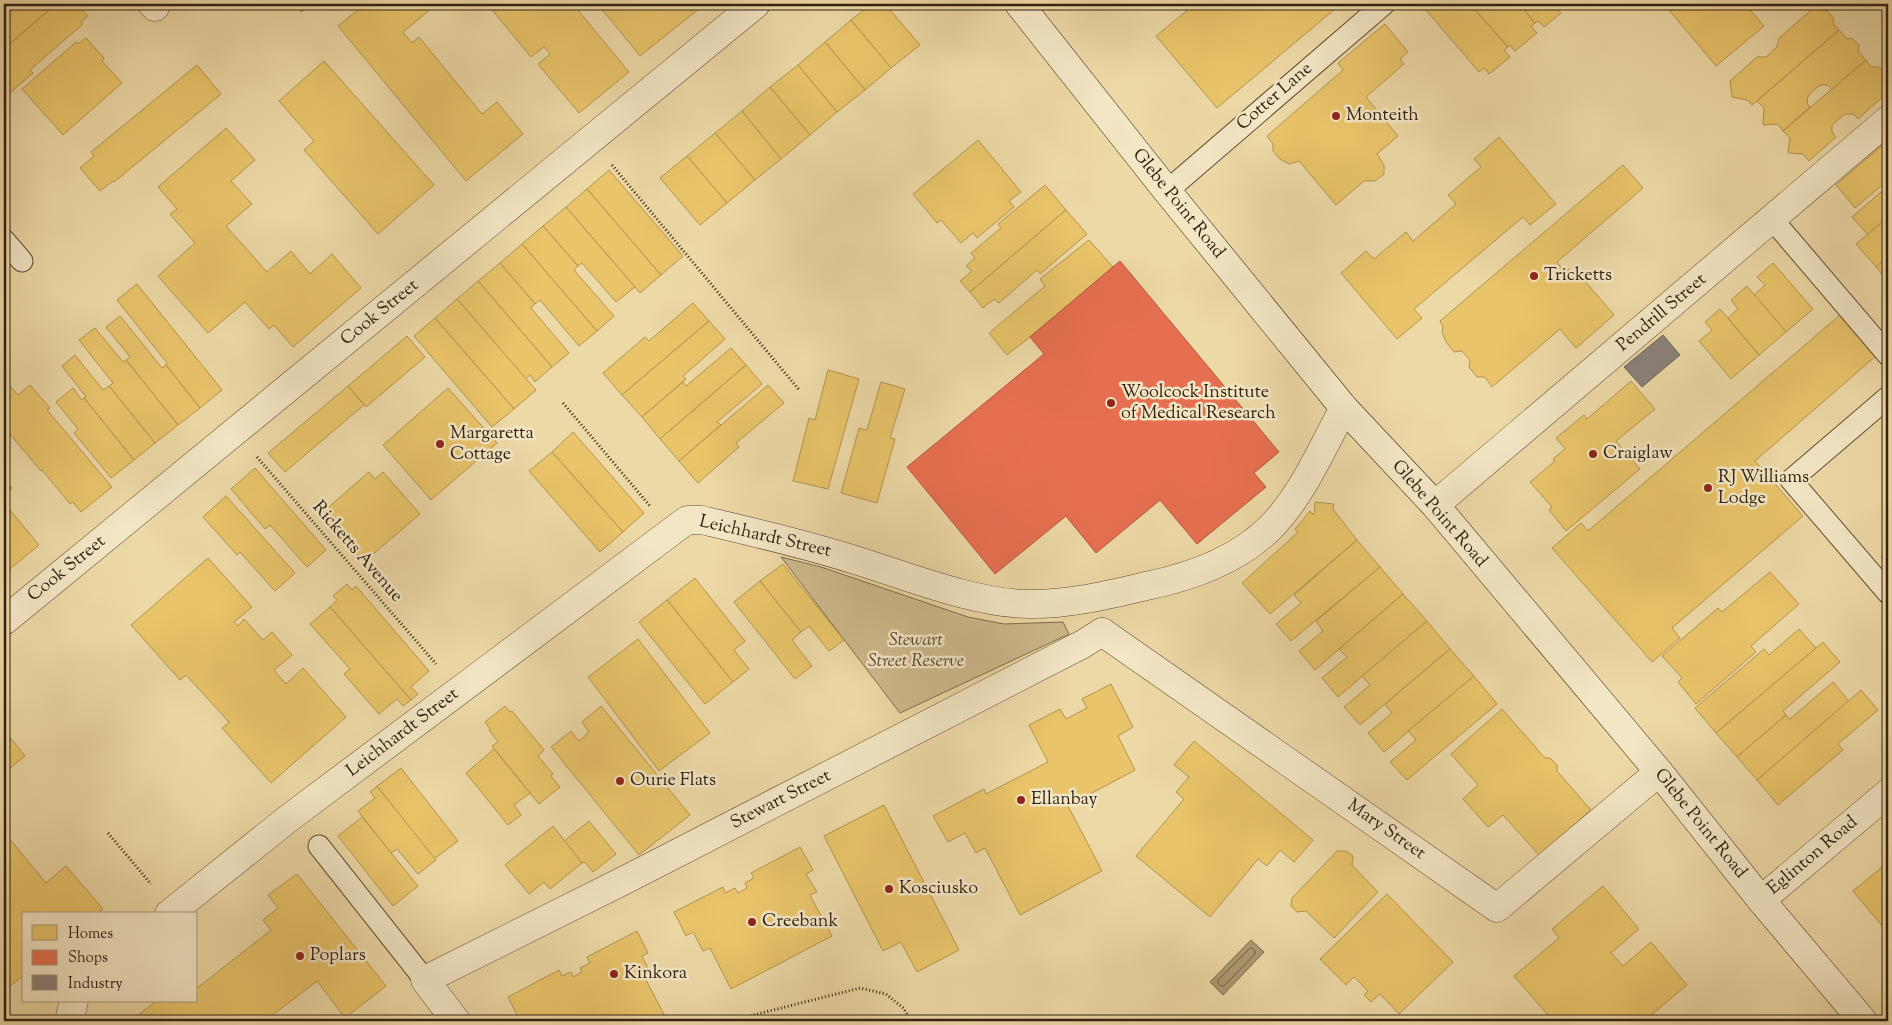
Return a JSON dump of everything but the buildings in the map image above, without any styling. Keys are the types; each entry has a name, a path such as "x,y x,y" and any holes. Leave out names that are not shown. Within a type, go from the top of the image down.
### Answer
{"street":[{"name":"Cook Street","path":"4,621 756,4"},
{"name":"Glebe Point Road","path":"1018,4 1344,408 1435,505 1659,772 1761,900 1863,1021"},
{"name":"Pendrill Street","path":"1435,505 1888,120"},
{"name":"Leichhardt Street","path":"171,912 296,812 687,520 702,520 816,548 956,591 996,601 1027,604 1094,598 1190,575 1226,559 1261,535 1280,517 1295,498 1344,408"},
{"path":"1094,598 1102,632"},
{"name":"Mary Street","path":"1102,632 1497,908 1659,772"},
{"name":"Stewart Street","path":"425,980 644,870 1089,641 1102,632"},
{"name":"Eglinton Road","path":"1761,900 1888,793"},
{"path":"425,980 456,1021"},
{"path":"69,1021 74,1002"}],"lane":[{"name":"Cotter Lane","path":"1167,191 1384,4"},
{"path":"1772,220 1888,355"},
{"path":"4,240 22,261"},
{"path":"1888,397 1791,480 1888,594"},
{"path":"318,846 425,980"}],"path":[{"path":"592,140 800,392"},
{"path":"563,403 652,508"},
{"name":"Ricketts Avenue","path":"234,431 459,691"},
{"path":"108,832 171,912"},
{"path":"730,1021 860,988 886,994 904,1008 912,1021"}],"green space":[{"name":"Stewart Street Reserve","path":"781,557 821,567 968,617 1004,624 1063,622 1069,634 900,713"}],"water":[{"path":"1251,940 1264,952 1223,995 1210,982"}],"place":[{"name":"Monteith","path":"1336,116"},
{"name":"Tricketts","path":"1534,276"},
{"name":"Woolcock Institute of Medical Research","path":"1111,403"},
{"name":"Margaretta Cottage","path":"440,444"},
{"name":"Craiglaw","path":"1593,454"},
{"name":"RJ Williams Lodge","path":"1708,488"},
{"name":"Ourie Flats","path":"620,781"},
{"name":"Ellanbay","path":"1021,800"},
{"name":"Kosciusko","path":"889,889"},
{"name":"Creebank","path":"752,922"},
{"name":"Poplars","path":"300,956"},
{"name":"Kinkora","path":"614,974"}]}
